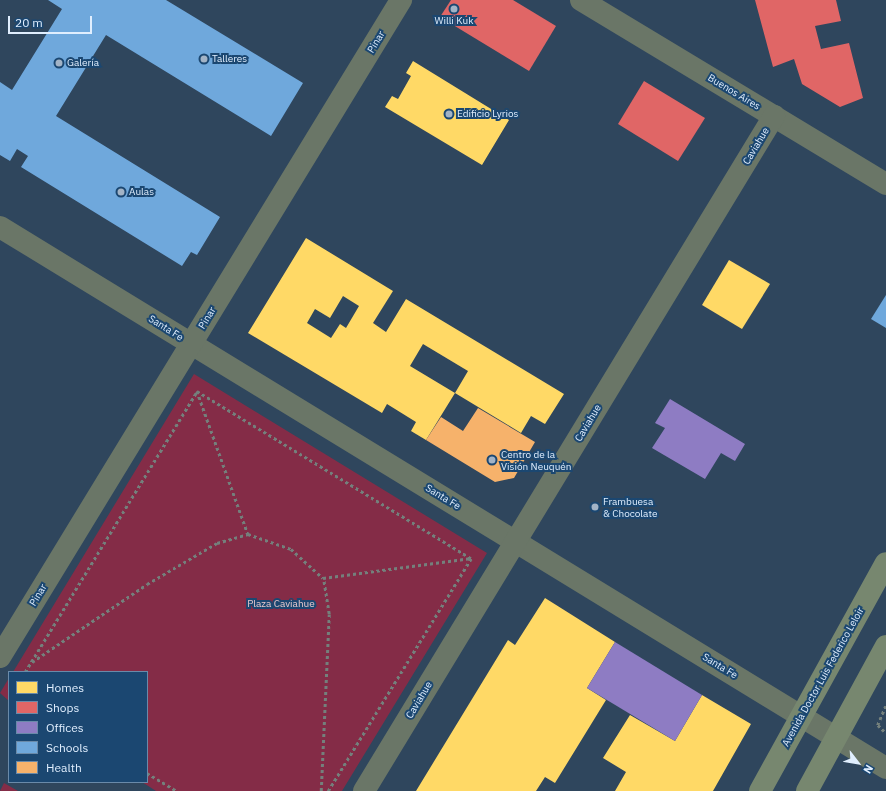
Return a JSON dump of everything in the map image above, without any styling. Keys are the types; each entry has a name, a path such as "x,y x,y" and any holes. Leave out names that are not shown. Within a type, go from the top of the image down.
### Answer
{"main road":[{"name":"Avenida Doctor Luis Federico Leloir","path":"760,791 886,563"},
{"path":"807,791 886,646"}],"street":[{"name":"Pinar","path":"0,657 401,0"},
{"name":"Buenos Aires","path":"581,0 886,184"},
{"name":"Caviahue","path":"364,791 774,116"},
{"name":"Santa Fe","path":"0,227 886,768"}],"path":[{"path":"197,391 248,534"},
{"path":"197,391 471,558"},
{"path":"26,671 197,391"},
{"path":"31,662 147,584 217,543 248,534 291,549 323,578 329,614 321,791"},
{"path":"323,578 471,558"},
{"path":"328,791 471,558"},
{"path":"886,706 878,725 886,733"},
{"path":"148,774 176,791"}],"green space":[{"name":"Plaza Caviahue","path":"194,374 487,553 342,791 156,791 144,783 148,783 148,671 14,671"},
{"path":"8,680 8,700 0,693"},
{"path":"4,783 18,791 0,791"}],"building: Homes":[{"name":"Edificio Lyrios","path":"413,61 509,120 482,165 385,107 392,96 398,99 411,76 406,73"},
{"path":"306,238 393,291 373,323 386,332 406,299 564,394 545,424 531,416 521,433 455,393 426,440 411,431 416,422 387,404 382,413 248,333","holes":["343,296 359,306 346,328 340,324 331,338 307,323 315,309 330,318","423,344 468,371 455,393 410,366"]},
{"path":"729,260 770,284 742,329 702,305"},
{"path":"545,598 615,642 587,688 606,700 555,783 545,777 536,791 416,791 508,640 515,645"},
{"path":"702,695 751,724 713,791 615,791 626,772 603,758 630,715 675,741"}],"building: Shops":[{"path":"451,0 513,0 556,26 529,71 440,17"},
{"path":"755,0 836,0 841,21 815,26 821,49 849,43 863,98 840,107 802,84 794,59 773,67"},
{"path":"644,81 705,118 678,161 618,124"}],"building: Offices":[{"path":"670,399 745,444 735,461 721,453 705,479 652,448 665,428 655,423"},
{"path":"615,642 702,695 675,741 587,688"}],"building: Schools":[{"path":"48,0 166,0 303,83 271,136 106,35 56,116 220,217 197,255 191,252 182,266 21,167 28,156 17,149 10,161 0,155 0,82 12,90 62,9"},
{"path":"886,295 886,328 871,319"}],"building: Health":[{"name":"Centro de la Visión Neuquén","path":"478,408 535,442 514,478 495,482 426,440 441,417 463,431"}],"place":[{"name":"Willi Kuk","path":"454,9"},
{"name":"Talleres","path":"204,59"},
{"name":"Galería","path":"59,63"},
{"name":"Edificio Lyrios","path":"449,114"},
{"name":"Aulas","path":"121,192"},
{"name":"Centro de la Visión Neuquén","path":"492,460"},
{"name":"Frambuesa & Chocolate","path":"595,507"}]}
